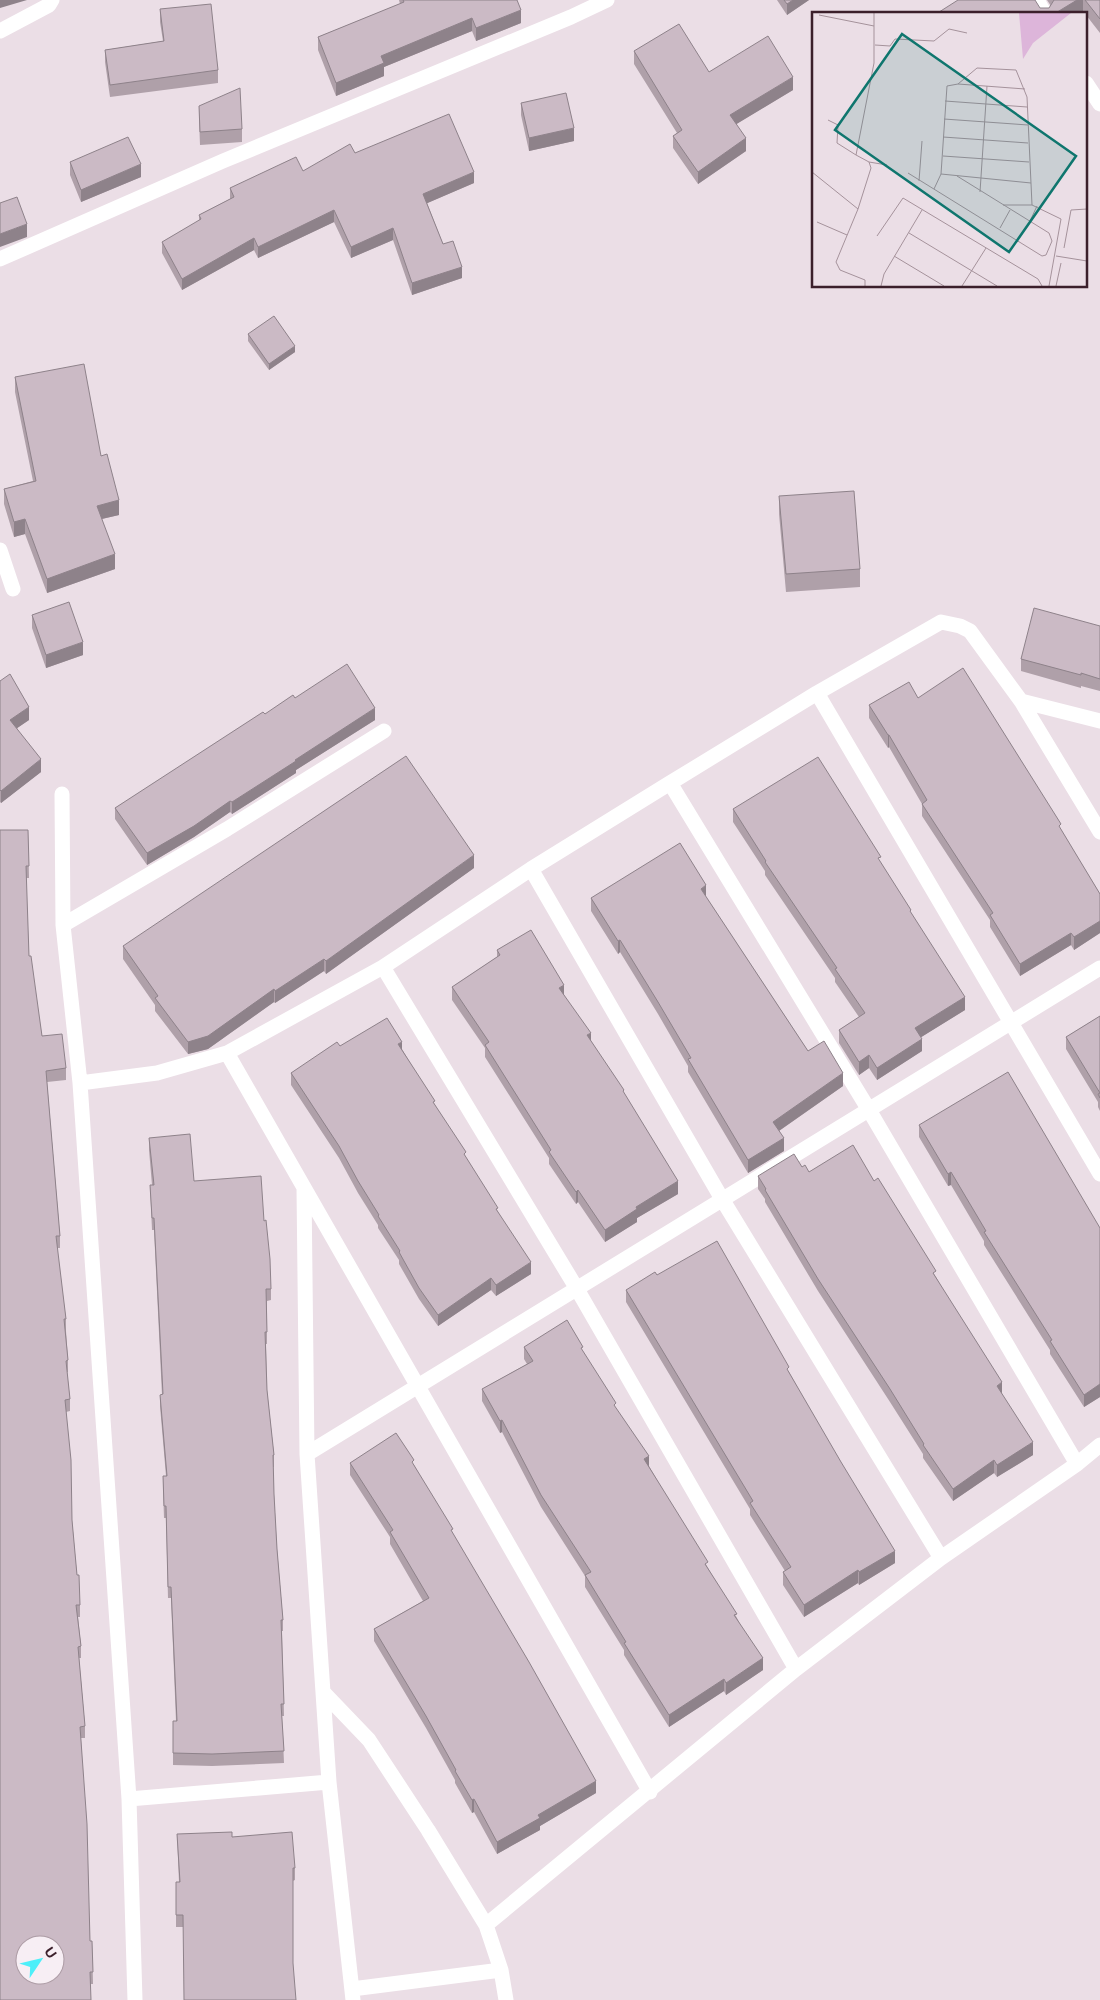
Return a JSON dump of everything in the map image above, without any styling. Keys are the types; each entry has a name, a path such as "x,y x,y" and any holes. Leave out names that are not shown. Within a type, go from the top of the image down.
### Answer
{"street":[{"path":"0,31 52,0"},
{"path":"0,259 223,161 562,21 608,0"},
{"path":"1037,0 1044,12"},
{"path":"1088,86 1100,104"},
{"path":"0,550 13,589"},
{"path":"80,1083 157,1073 228,1053 383,967 531,869 670,783 817,693 941,622 960,626 970,631 1021,701 1100,832"},
{"path":"817,693 1100,1174"},
{"path":"1021,701 1100,721"},
{"path":"63,925 227,829 384,731"},
{"path":"670,783 869,1110 1077,1464"},
{"path":"62,794 63,925 80,1083 129,1799 135,2000"},
{"path":"531,869 722,1199 941,1558"},
{"path":"383,967 578,1289 796,1669"},
{"path":"307,1454 1100,968"},
{"path":"228,1053 650,1792"},
{"path":"304,1186 307,1454 329,1782 352,1995 501,1970"},
{"path":"486,1925 650,1792 796,1669 941,1558 1077,1464 1100,1445"},
{"path":"323,1692 368,1740 428,1830 486,1925 501,1970 506,2000"},
{"path":"129,1799 329,1782"}],"building":[{"path":"403,0 517,0 521,10 476,28 472,18 381,56 384,63 336,83 318,37 404,2"},
{"path":"784,0 793,0 787,4"},
{"path":"958,0 1035,0 1040,8 1049,8 1054,0 1077,0 1057,12 939,12"},
{"path":"1085,0 1100,0 1100,19"},
{"path":"211,4 218,70 110,85 105,50 164,41 160,9"},
{"path":"679,24 709,72 768,36 793,77 730,115 746,138 698,172 673,136 682,130 634,51"},
{"path":"240,88 242,129 200,132 199,106"},
{"path":"566,93 574,128 529,138 521,103"},
{"path":"449,114 474,172 423,194 443,244 453,241 462,267 412,283 393,228 351,247 334,210 258,247 254,238 182,279 162,242 201,219 199,215 234,197 230,188 296,157 303,171 350,144 355,153"},
{"path":"128,137 141,164 81,190 70,162"},
{"path":"17,197 27,224 0,234 0,203"},
{"path":"274,316 295,346 269,364 248,334"},
{"path":"84,364 101,456 107,454 119,500 97,506 115,554 47,579 25,519 14,522 4,489 36,481 15,377"},
{"path":"854,491 860,569 786,574 779,496"},
{"path":"69,602 83,642 46,655 32,615"},
{"path":"1034,608 1100,626 1100,679 1021,659"},
{"path":"347,664 375,708 232,802 230,801 194,826 147,853 115,808 263,712 265,714 293,695 295,698"},
{"path":"963,668 1061,824 1059,826 1100,894 1100,921 1074,937 1071,933 1020,964 990,915 993,913 922,804 927,800 869,705 909,682 918,698"},
{"path":"10,674 29,707 10,720 41,759 1,791 0,681"},
{"path":"406,756 474,855 326,961 324,959 275,991 274,989 208,1036 188,1042 155,998 158,996 123,946"},
{"path":"818,757 881,857 878,858 910,911 965,997 915,1028 922,1039 877,1068 869,1055 859,1062 839,1030 865,1013 835,969 837,968 765,862 733,809"},
{"path":"0,830 28,830 29,866 26,866 29,956 31,956 42,1036 62,1034 66,1068 46,1071 60,1236 56,1236 66,1319 64,1319 68,1360 66,1361 70,1399 65,1400 71,1460 72,1520 77,1575 79,1575 80,1605 76,1605 81,1646 78,1647 85,1726 80,1727 87,1824 90,1941 92,1941 93,1972 90,1972 91,2000 0,2000"},
{"path":"680,843 706,885 701,889 808,1051 824,1041 843,1073 773,1122 784,1138 748,1160 688,1059 691,1058 658,1002 620,940 618,941 591,898"},
{"path":"531,930 564,985 559,988 591,1033 587,1035 624,1090 678,1181 636,1207 637,1209 605,1230 549,1152 551,1150 485,1045 489,1042 452,987 500,955 497,950"},
{"path":"1100,1016 1100,1093 1066,1037"},
{"path":"387,1018 402,1042 398,1044 466,1152 464,1154 498,1208 496,1209 531,1262 496,1285 491,1278 438,1315 419,1288 400,1251 339,1146 291,1073 337,1042 340,1046"},
{"path":"1008,1072 1100,1228 1100,1384 1084,1395 984,1232 986,1231 951,1172 948,1174 919,1125"},
{"path":"190,1134 194,1181 261,1176 264,1221 266,1220 270,1259 271,1289 266,1289 267,1332 265,1332 267,1390 274,1455 277,1549 283,1620 281,1620 284,1704 281,1704 284,1751 212,1754 173,1753 173,1721 177,1721 171,1587 168,1587 166,1506 164,1506 163,1476 167,1476 160,1395 163,1394 154,1218 152,1218 150,1185 154,1185 149,1138"},
{"path":"853,1145 874,1181 878,1178 936,1271 933,1273 1002,1382 997,1386 1033,1442 997,1465 994,1460 953,1489 818,1279 758,1176 794,1154 802,1167 805,1165 809,1172"},
{"path":"717,1241 789,1367 787,1369 895,1551 859,1572 858,1570 804,1605 783,1572 791,1567 750,1503 753,1501 626,1290 655,1272 657,1275"},
{"path":"567,1320 583,1347 581,1348 616,1403 614,1405 649,1456 644,1459 708,1562 705,1564 737,1614 734,1615 763,1658 726,1683 724,1679 669,1715 624,1643 626,1642 585,1575 591,1572 541,1495 502,1420 500,1421 482,1389 533,1361 524,1347"},
{"path":"396,1433 414,1460 412,1462 453,1529 451,1530 529,1662 596,1781 538,1815 540,1818 497,1842 474,1799 472,1800 426,1716 374,1629 429,1598 390,1532 393,1530 350,1463"},
{"path":"232,1832 232,1837 292,1832 295,1868 293,1868 293,1963 296,2000 184,2000 183,1915 176,1915 176,1882 180,1882 177,1834"}]}
